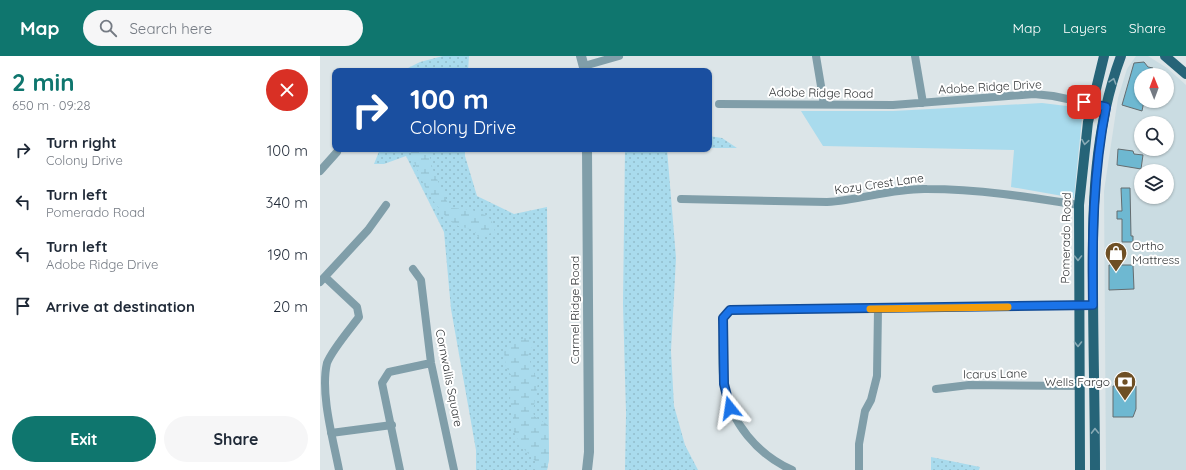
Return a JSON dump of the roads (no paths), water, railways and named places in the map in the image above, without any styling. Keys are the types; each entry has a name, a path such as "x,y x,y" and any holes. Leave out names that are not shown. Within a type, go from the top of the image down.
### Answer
{"main road":[{"name":"Pomerado Road","path":"1080,470 1078,305 1079,205 1083,150 1092,104 1104,56"},
{"path":"1095,470 1093,209 1101,135 1106,107 1121,56"},
{"path":"1165,56 1186,74"}],"street":[{"path":"583,64 619,56"},
{"path":"816,56 824,104"},
{"path":"915,56 923,103"},
{"name":"Adobe Ridge Drive","path":"923,103 1034,94 1053,96 1106,107"},
{"name":"Adobe Ridge Road","path":"719,104 893,105 923,103"},
{"path":"320,171 337,152"},
{"name":"Carmel Ridge Road","path":"587,152 589,452 587,470"},
{"name":"Kozy Crest Lane","path":"681,200 827,202 846,201 902,190 926,188 1001,193 1079,205"},
{"path":"339,470 323,394 323,379 328,362 358,317 357,307 322,280 368,230 386,206"},
{"name":"Cornwallis Square","path":"413,269 421,280 431,362 454,470"},
{"path":"792,470 777,464 761,451 745,434 730,408 724,384 723,318 730,310 1093,305"},
{"path":"859,470 859,444 866,411 871,400 877,376 878,309"},
{"path":"400,470 392,425 382,383 389,372 431,362"},
{"name":"Icarus Lane","path":"936,389 969,385 1079,386"},
{"path":"331,432 392,425"}],"place":[{"name":"Ortho Mattress","path":"1116,272"},
{"name":"Wells Fargo","path":"1125,402"}]}
